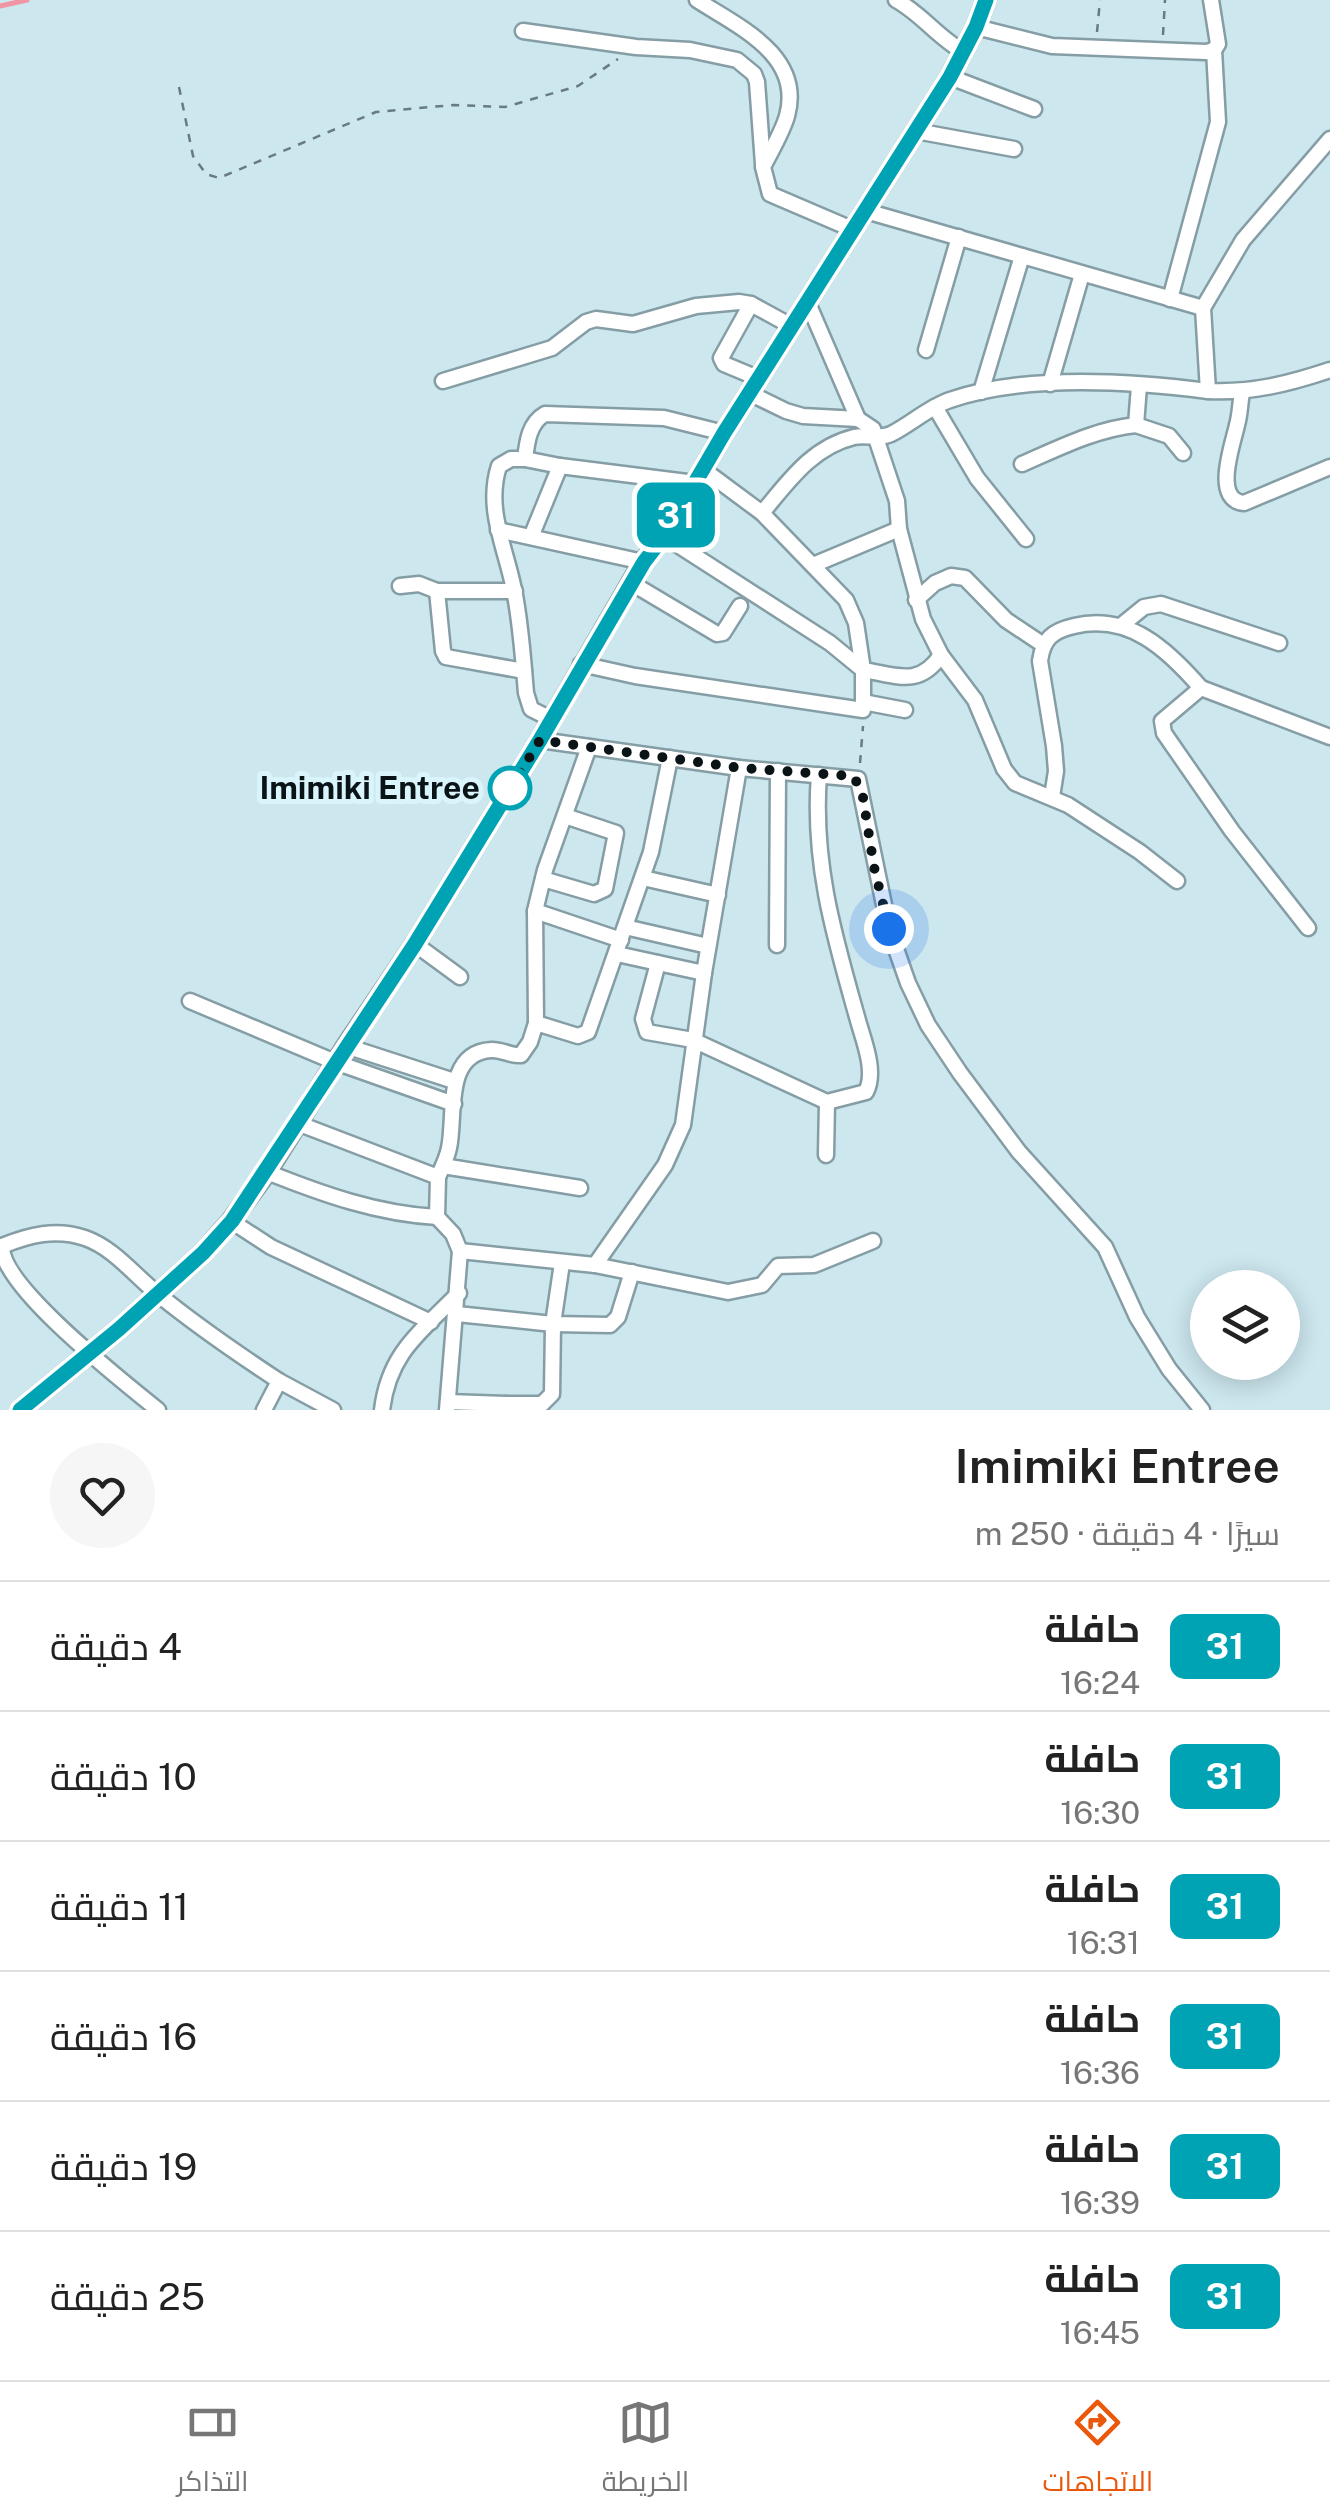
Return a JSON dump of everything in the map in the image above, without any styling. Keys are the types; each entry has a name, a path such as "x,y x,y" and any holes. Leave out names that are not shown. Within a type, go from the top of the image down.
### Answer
{"street":[{"path":"696,0 762,40 785,72 790,98 787,117 763,167"},
{"path":"896,0 910,7 948,44 964,52"},
{"path":"20,1410 158,1294 232,1221 267,1172 340,1054 415,944 644,562 664,536 724,433 950,77 986,0"},
{"path":"1170,299 1218,122 1214,50 1218,44 1211,0"},
{"path":"976,27 1052,46 1162,52 1214,50"},
{"path":"523,31 636,47 690,50 737,60 754,74 760,96 763,167 770,194 854,230"},
{"path":"950,77 1034,108"},
{"path":"916,131 1014,149"},
{"path":"1208,392 1203,308 1243,240 1329,141"},
{"path":"866,211 1203,308"},
{"path":"926,350 959,238"},
{"path":"981,392 1022,256"},
{"path":"1050,384 1082,274"},
{"path":"808,302 858,419 873,430 876,438 896,501 916,600 941,656 975,700 1004,769 1016,783 1052,797 1140,852 1177,881"},
{"path":"442,381 552,348 596,319 633,324 696,306 751,304 793,327"},
{"path":"751,304 721,358 724,364 786,412 858,419"},
{"path":"762,514 814,455 858,436 876,438 895,432 947,400 1050,384 1242,393 1282,386 1330,370"},
{"path":"1136,425 1139,386"},
{"path":"1242,393 1227,468 1229,496 1234,501 1244,503 1330,467"},
{"path":"934,408 977,478 1026,539"},
{"path":"524,458 529,435 538,418 545,414 664,418 724,433"},
{"path":"1022,464 1071,442 1136,425 1169,436 1183,453"},
{"path":"551,719 531,709 514,591 498,530 492,486 499,466 511,459 699,476 762,514 846,600 856,623 863,670 863,706"},
{"path":"531,538 560,466"},
{"path":"813,565 899,529"},
{"path":"498,530 644,562"},
{"path":"664,536 818,635 863,670 922,676 941,656"},
{"path":"916,600 935,583 951,576 965,578 1006,620 1042,644"},
{"path":"400,586 419,584 437,591 514,591"},
{"path":"633,584 717,634 724,633 740,606"},
{"path":"437,591 442,651 446,657 524,670"},
{"path":"1123,624 1144,607 1161,604 1279,643"},
{"path":"1052,797 1056,771 1040,662 1042,644 1057,629 1086,622 1123,624 1158,643 1201,688 1330,737"},
{"path":"582,664 833,708 904,710"},
{"path":"1201,688 1162,722 1164,733 1232,831 1308,928"},
{"path":"540,740 740,768 858,779 889,929 908,984 928,1025 1019,1152 1105,1247 1137,1317 1202,1410"},
{"path":"437,1217 440,1172 449,1148 454,1081 476,1054 494,1050 521,1055 530,1042 536,1023 535,911 588,748"},
{"path":"536,1023 578,1036 588,1032 643,878 670,758"},
{"path":"595,1265 664,1165 683,1126 693,1040 740,768"},
{"path":"777,945 778,771"},
{"path":"658,963 643,1019 644,1029 650,1033 693,1040 827,1102 866,1092 870,1068 819,866 815,822 818,774"},
{"path":"544,878 594,894 606,889 616,833 565,816"},
{"path":"643,878 718,895"},
{"path":"535,911 621,940 658,963 704,973"},
{"path":"621,940 708,946"},
{"path":"415,944 460,977"},
{"path":"190,1001 340,1054 454,1104"},
{"path":"340,1054 454,1081"},
{"path":"826,1155 827,1102"},
{"path":"297,1123 440,1172 580,1188"},
{"path":"267,1172 347,1201 411,1216 437,1217 453,1234 460,1251 459,1292 448,1406 542,1404 552,1394 553,1324 562,1264"},
{"path":"232,1221 272,1248 431,1322"},
{"path":"158,1410 46,1314 2,1260 2,1246 53,1232 85,1238 108,1250 226,1346 333,1410"},
{"path":"460,1251 595,1265 728,1292 762,1286 778,1266 814,1265 873,1241"},
{"path":"457,1314 553,1324 610,1325 618,1317 632,1272"},
{"path":"382,1410 406,1344 459,1292"},
{"path":"264,1410 280,1381"}],"path":[{"path":"1096,49 1100,0"},
{"path":"1162,52 1166,0"},
{"path":"179,87 193,156 206,174 220,178 376,112 454,105 505,106 544,98 592,79 636,47"},
{"path":"858,779 863,706"}],"waterway":[{"path":"0,6 27,0"}],"bus line":[{"name":"31","path":"20,1410 203,1253 267,1172 415,944 644,562 664,536 724,433 950,77 986,0"}],"place":[{"name":"Imimiki Entree","path":"510,788"}],"route":[{"path":"510,788 506,796 540,740 740,768 853,776 862,791 889,929"}]}
